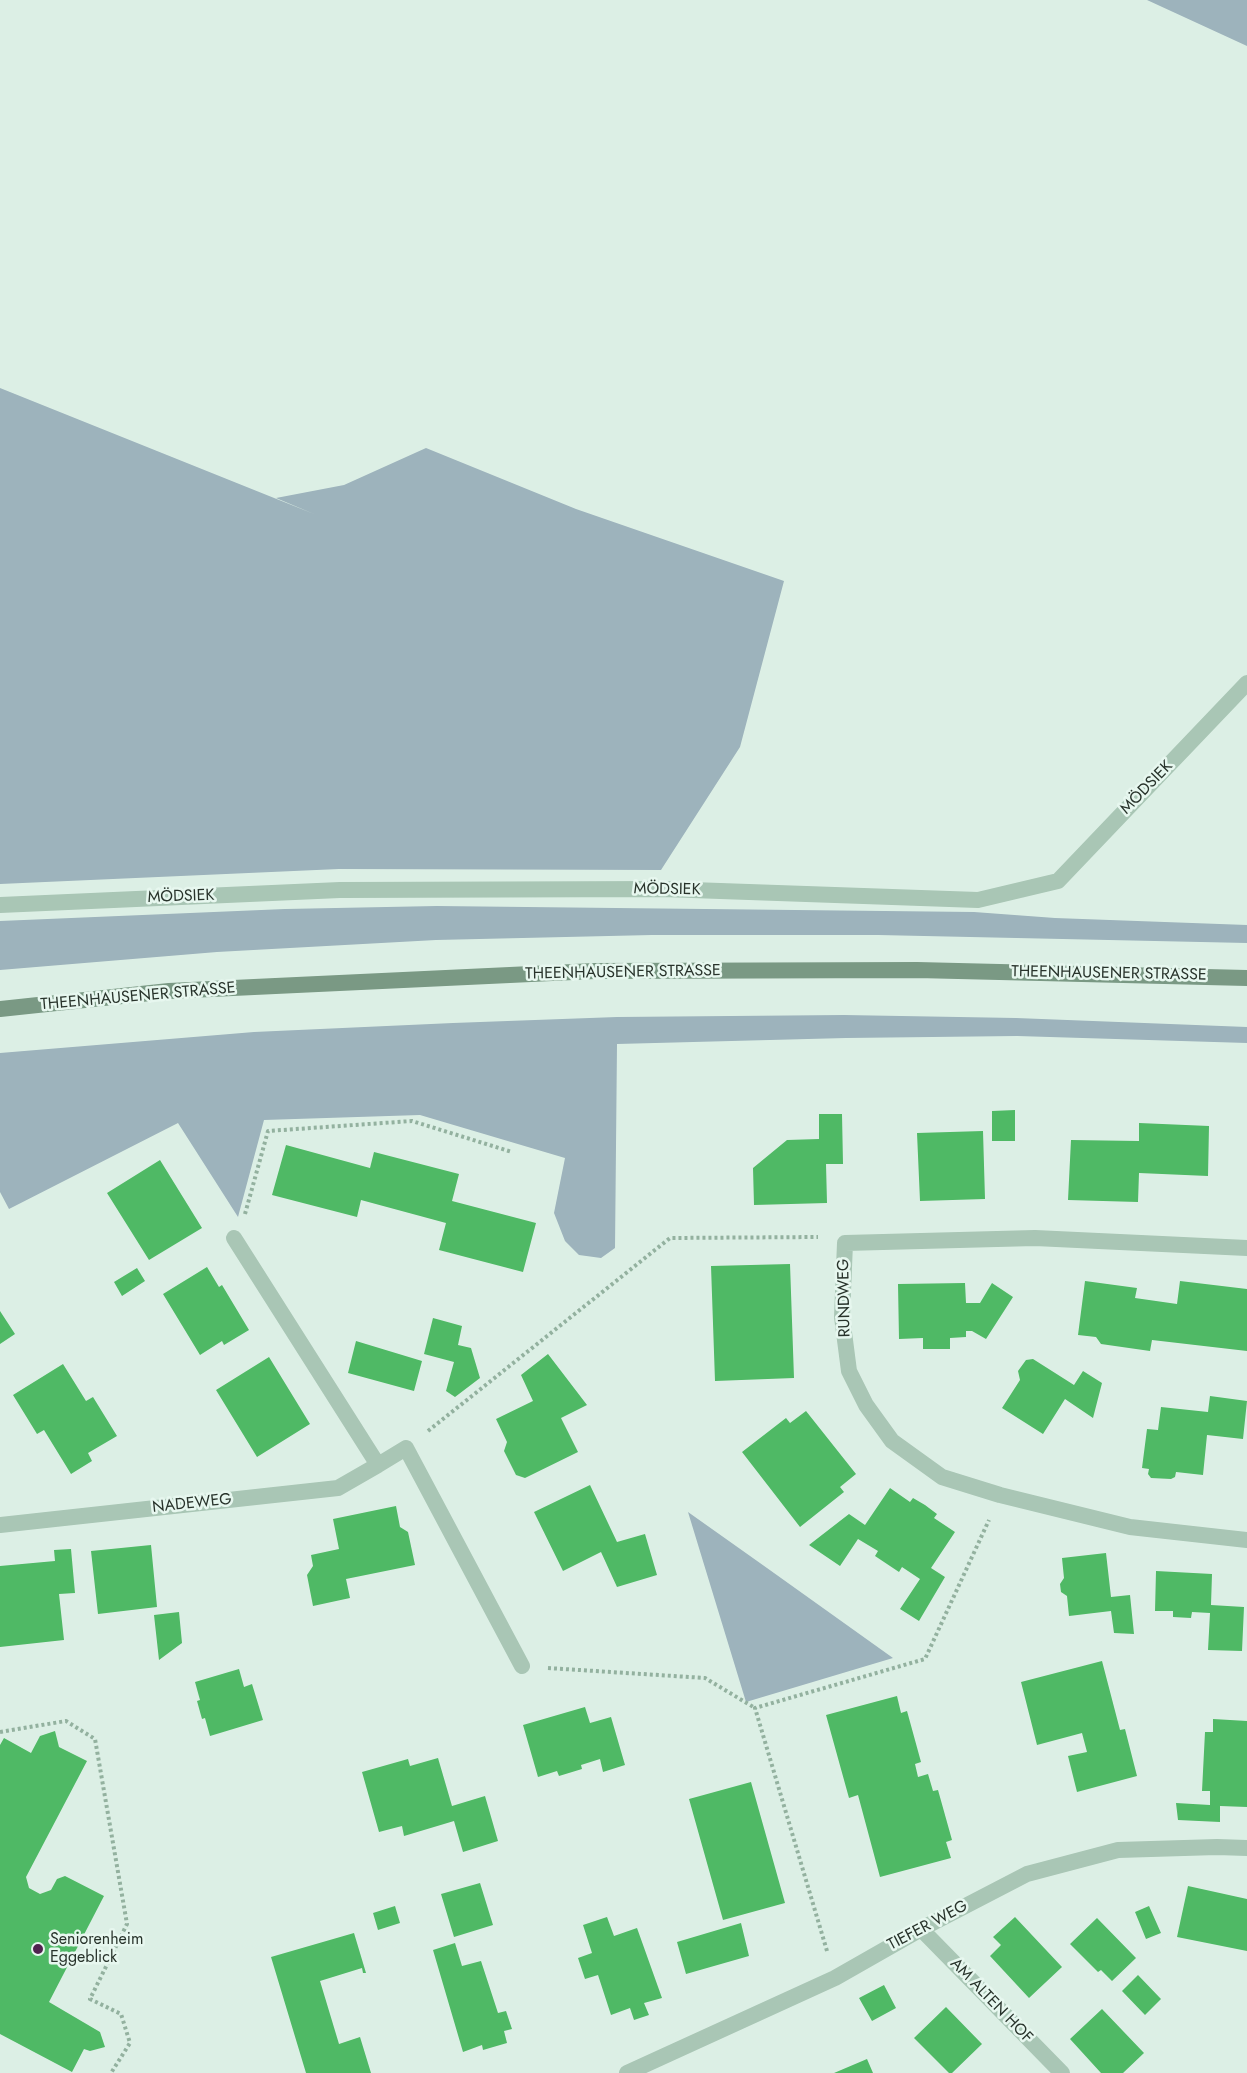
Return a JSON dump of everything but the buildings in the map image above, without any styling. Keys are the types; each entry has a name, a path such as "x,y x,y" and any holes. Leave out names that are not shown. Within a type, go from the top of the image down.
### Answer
{"main road":[{"name":"THEENHAUSENER STRASSE","path":"0,1009 169,991 595,971 917,970 1247,978"}],"street":[{"name":"MÖDSIEK","path":"0,905 340,890 663,889 978,900 1058,881 1247,683"},
{"path":"234,1238 378,1465"},
{"name":"RUNDWEG","path":"1247,1248 1035,1238 845,1244 842,1317 849,1371 866,1405 892,1441 942,1476 1000,1495 1130,1527 1247,1540"},
{"path":"406,1448 522,1666"},
{"name":"NADEWEG","path":"0,1525 338,1488 406,1448"},
{"name":"TIEFER WEG","path":"627,2073 835,1978 921,1929 1027,1874 1118,1850 1247,1848"},
{"name":"AM ALTEN HOF","path":"921,1929 1062,2073"}],"path":[{"path":"234,1238 240,1233 268,1131 412,1121 512,1152"},
{"path":"406,1448 670,1238 823,1237 845,1244"},
{"path":"755,1708 925,1659 1000,1495"},
{"path":"522,1666 705,1678 755,1708 835,1978"},
{"path":"0,1732 66,1721 95,1738 127,1924 90,1999 121,2014 130,2043 111,2073"}],"shaded area":[{"path":"1147,0 1247,0 1247,46"},
{"path":"0,388 314,514 276,498 344,485 426,448 576,509 784,581 740,747 661,870 339,869 0,884"},
{"path":"437,906 974,912 1055,918 1247,925 1247,943 878,935 652,935 436,940 217,952 0,970 0,921 285,909"},
{"path":"844,1015 1016,1018 1247,1027 1247,1043 1017,1036 617,1044 615,1248 601,1258 579,1255 565,1241 554,1213 565,1158 420,1115 264,1120 238,1217 178,1123 9,1209 0,1192 0,1053 254,1032 453,1023 617,1017"},
{"path":"688,1512 767,1568 893,1658 746,1702"}],"place":[{"name":"Seniorenheim Eggeblick","path":"38,1949"}]}
